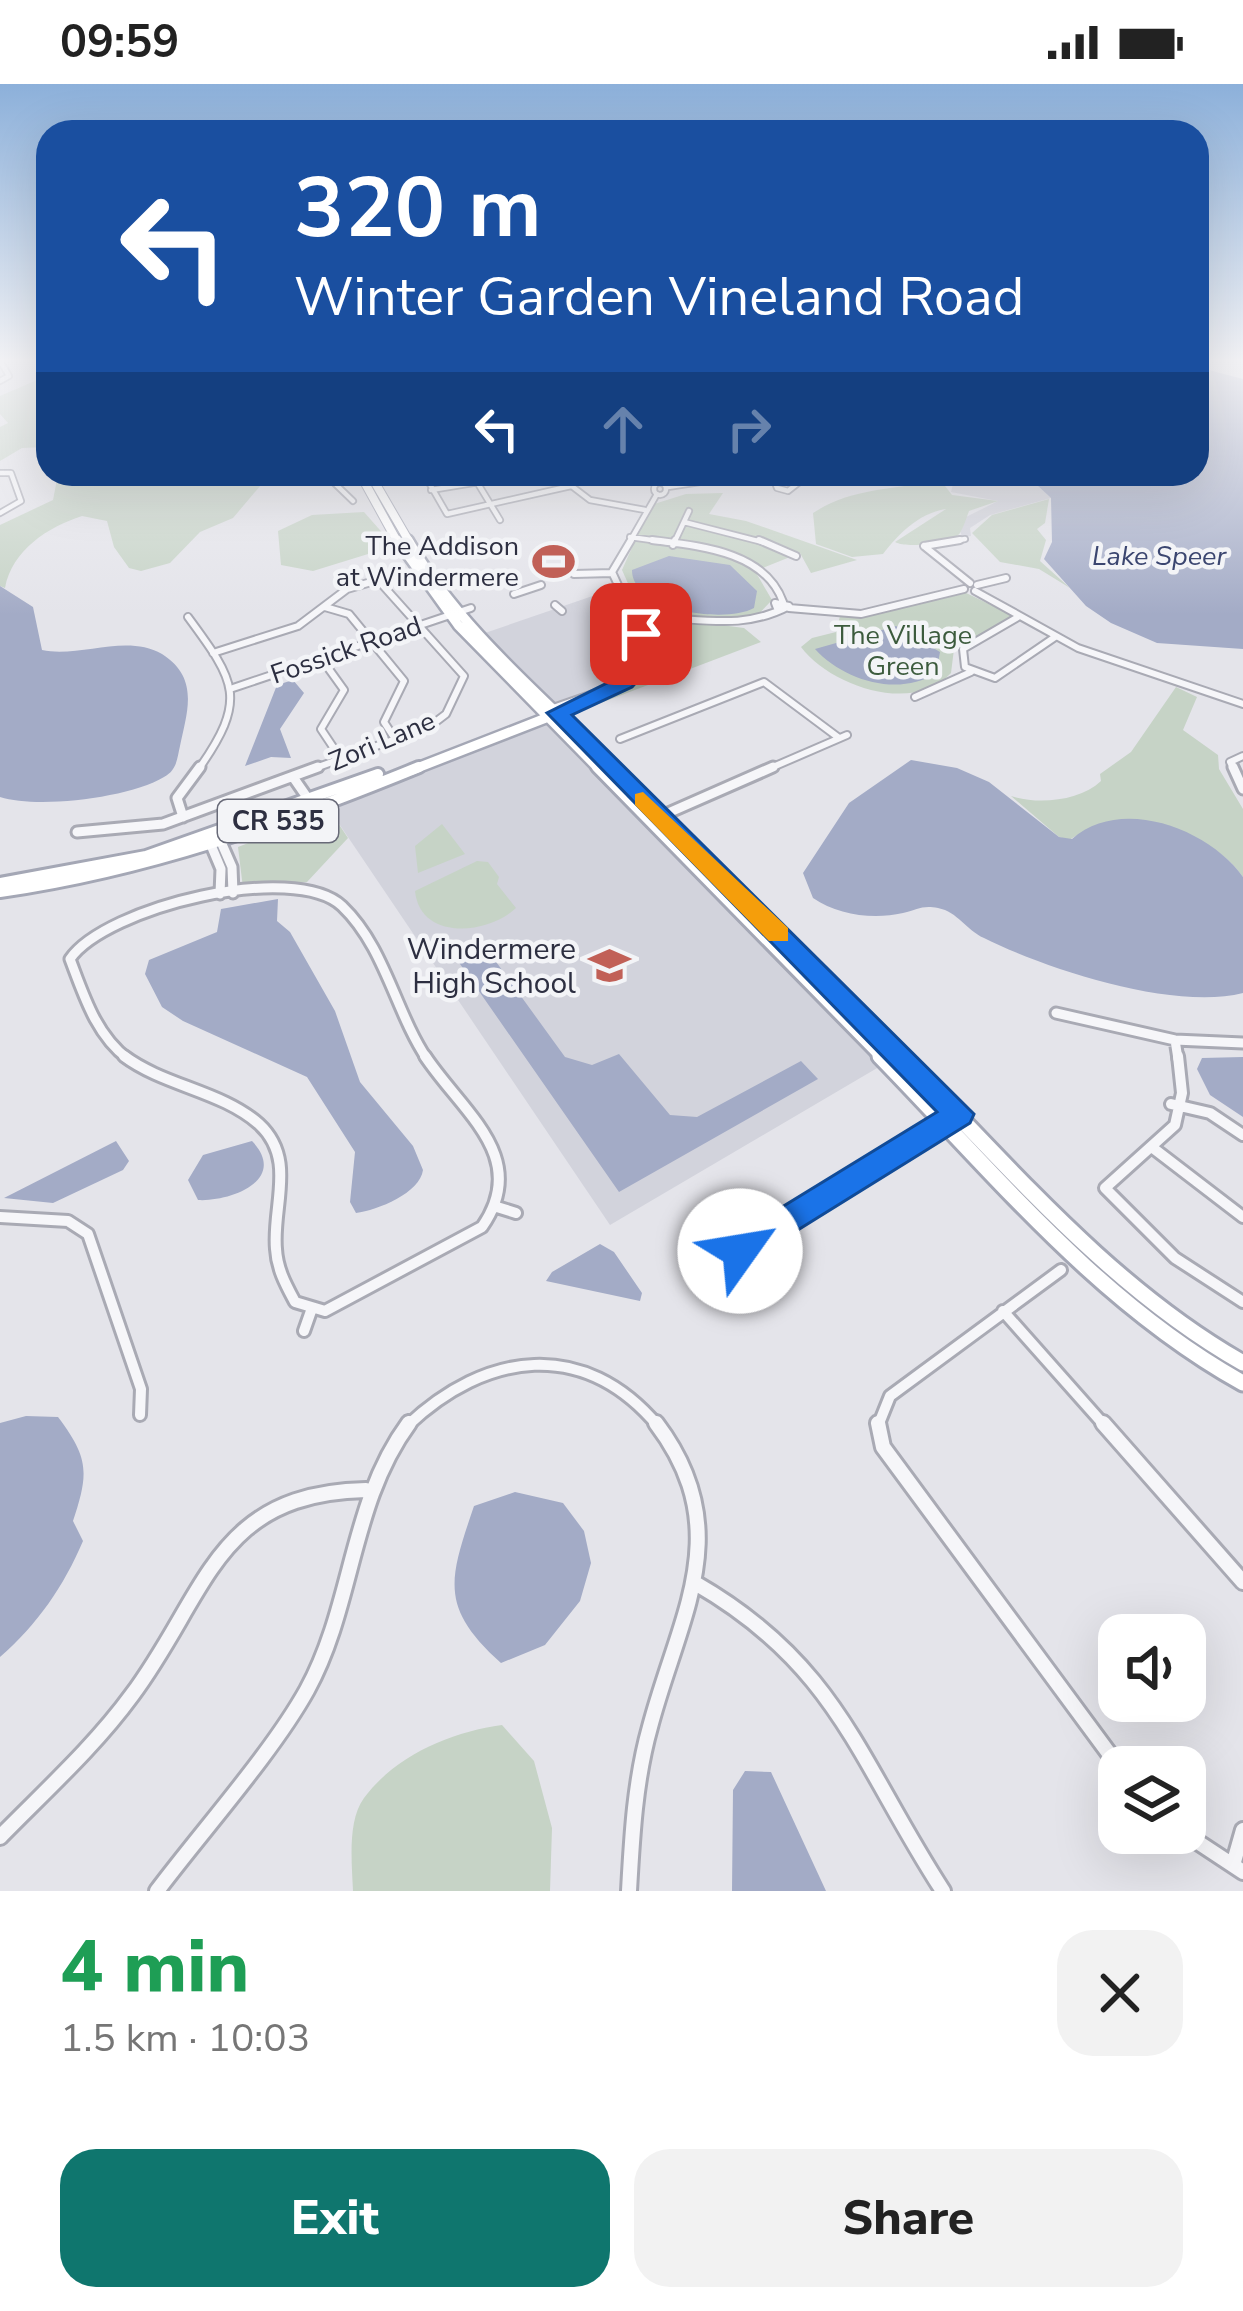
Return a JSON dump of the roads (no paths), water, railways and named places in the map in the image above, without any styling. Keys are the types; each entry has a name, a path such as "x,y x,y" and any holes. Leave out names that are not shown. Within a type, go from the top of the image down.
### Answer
{"main road":[{"path":"367,486 411,566 460,612"},
{"path":"377,486 420,562 460,612 654,819 1138,1295 1181,1328 1243,1364"},
{"name":"CR 535","path":"0,892 103,878 550,713"},
{"name":"CR 535","path":"0,883 101,869 215,840"},
{"path":"953,1118 1130,1310 1188,1353 1243,1383"}],"street":[{"path":"0,473 11,473 21,490 21,501 0,513"},
{"path":"338,486 353,500"},
{"path":"429,486 445,514 571,486 596,502 645,510"},
{"path":"431,490 454,486"},
{"path":"479,486 500,520"},
{"path":"612,573 645,510 663,489 678,486"},
{"path":"673,545 691,511"},
{"path":"685,522 745,534 796,556"},
{"path":"630,537 746,561 777,583 783,607"},
{"path":"965,538 922,547 970,586 1055,637 1243,704"},
{"path":"574,574 612,573"},
{"path":"550,713 618,683 635,670 643,639 612,573"},
{"path":"633,617 659,615 734,627 760,622 783,607 856,615 1006,578"},
{"name":"Zori Lane","path":"77,832 154,826 183,817 442,718 464,676 378,580 347,589 325,607"},
{"path":"514,594 541,585"},
{"path":"213,653 298,626 325,607 349,614 404,681 384,722 395,739"},
{"name":"Fossick Road","path":"233,688 460,612"},
{"path":"183,817 177,798 208,759 233,688 188,617"},
{"path":"970,671 961,652 1018,617"},
{"path":"915,697 970,671 995,678 1055,637"},
{"path":"321,658 344,690 321,729 340,759"},
{"path":"620,739 764,682 843,736 654,819"},
{"path":"1243,756 1230,760 1243,789"},
{"name":"Zori Lane","path":"292,777 311,804"},
{"path":"215,840 226,868 226,894"},
{"path":"314,887 340,901 397,992 427,1061 466,1102 488,1139 499,1181 497,1208 482,1227 337,1308 311,1311 296,1302 274,1259 273,1224 283,1169 271,1138 245,1113 148,1073 113,1052 94,1024 70,959 75,946 91,934 163,906 226,894 314,887"},
{"path":"1056,1013 1175,1040 1243,1043"},
{"path":"1175,1040 1177,1105 1171,1134 1108,1180 1107,1193 1175,1258 1243,1302"},
{"path":"1177,1105 1210,1113 1243,1136"},
{"path":"740,1251 953,1118"},
{"path":"1153,1148 1243,1217"},
{"path":"497,1208 516,1213"},
{"path":"0,1217 68,1221 88,1234 141,1389 140,1415"},
{"path":"1061,1270 890,1396 879,1411 878,1429 883,1447 1104,1746"},
{"path":"304,1331 311,1311"},
{"path":"1003,1311 1243,1582"},
{"path":"157,1891 306,1692 326,1655 366,1490 398,1431 426,1404 524,1363 582,1369 617,1385 637,1402 684,1464 699,1546 695,1583 648,1732 629,1891"},
{"path":"0,1837 101,1736 241,1529 294,1493 319,1487 366,1490"},
{"path":"695,1583 765,1625 830,1694 943,1891"},
{"path":"1206,1847 1238,1868 1243,1830"}],"water":[{"name":"Lake Speer","path":"1209,446 1243,446 1243,649 1157,643 1086,606 1044,559 1052,542 1051,498 1038,486 1209,486"},
{"path":"669,556 730,565 757,591 754,608 703,614 647,595 636,584 632,570"},
{"path":"0,586 33,607 42,650 133,646 148,648 174,663 188,696 177,760 168,774 129,791 83,799 37,802 0,797"},
{"path":"896,626 940,652 936,673 906,684 872,682 841,670 815,649"},
{"path":"293,680 304,693 280,729 291,758 271,757 245,766 277,685"},
{"path":"911,760 957,768 989,782 1059,837 1072,839 1092,826 1139,819 1164,824 1209,845 1243,877 1243,993 1215,997 1147,992 1075,974 1010,950 938,908 868,916 813,898 803,873 849,803"},
{"path":"278,899 277,921 290,932 335,1011 360,1082 413,1146 423,1170 406,1193 375,1208 356,1213 350,1202 355,1152 307,1077 183,1021 162,1007 145,974 149,960 217,932 221,909"},
{"path":"444,941 486,948 565,1057 592,1065 619,1054 670,1115 697,1117 801,1061 818,1079 619,1192"},
{"path":"1243,1057 1243,1117 1210,1095 1197,1069 1202,1058"},
{"path":"116,1141 129,1161 123,1170 53,1203 4,1198"},
{"path":"252,1141 262,1155 260,1177 239,1192 198,1200 188,1180 203,1155"},
{"path":"600,1244 614,1252 642,1293 640,1301 546,1281 552,1272"},
{"path":"26,1416 58,1417 76,1444 83,1478 73,1521 83,1541 48,1604 0,1657 0,1423"},
{"path":"515,1492 563,1503 584,1531 591,1563 580,1601 545,1645 501,1663 467,1625 455,1591 455,1573 474,1506"},
{"path":"745,1771 771,1772 826,1891 732,1891 733,1790"}],"place":[{"name":"The Addison at Windermere","path":"553,562"},
{"name":"Windermere High School","path":"610,966"}],"park label":[{"name":"The Village Green","path":"903,650"}]}
